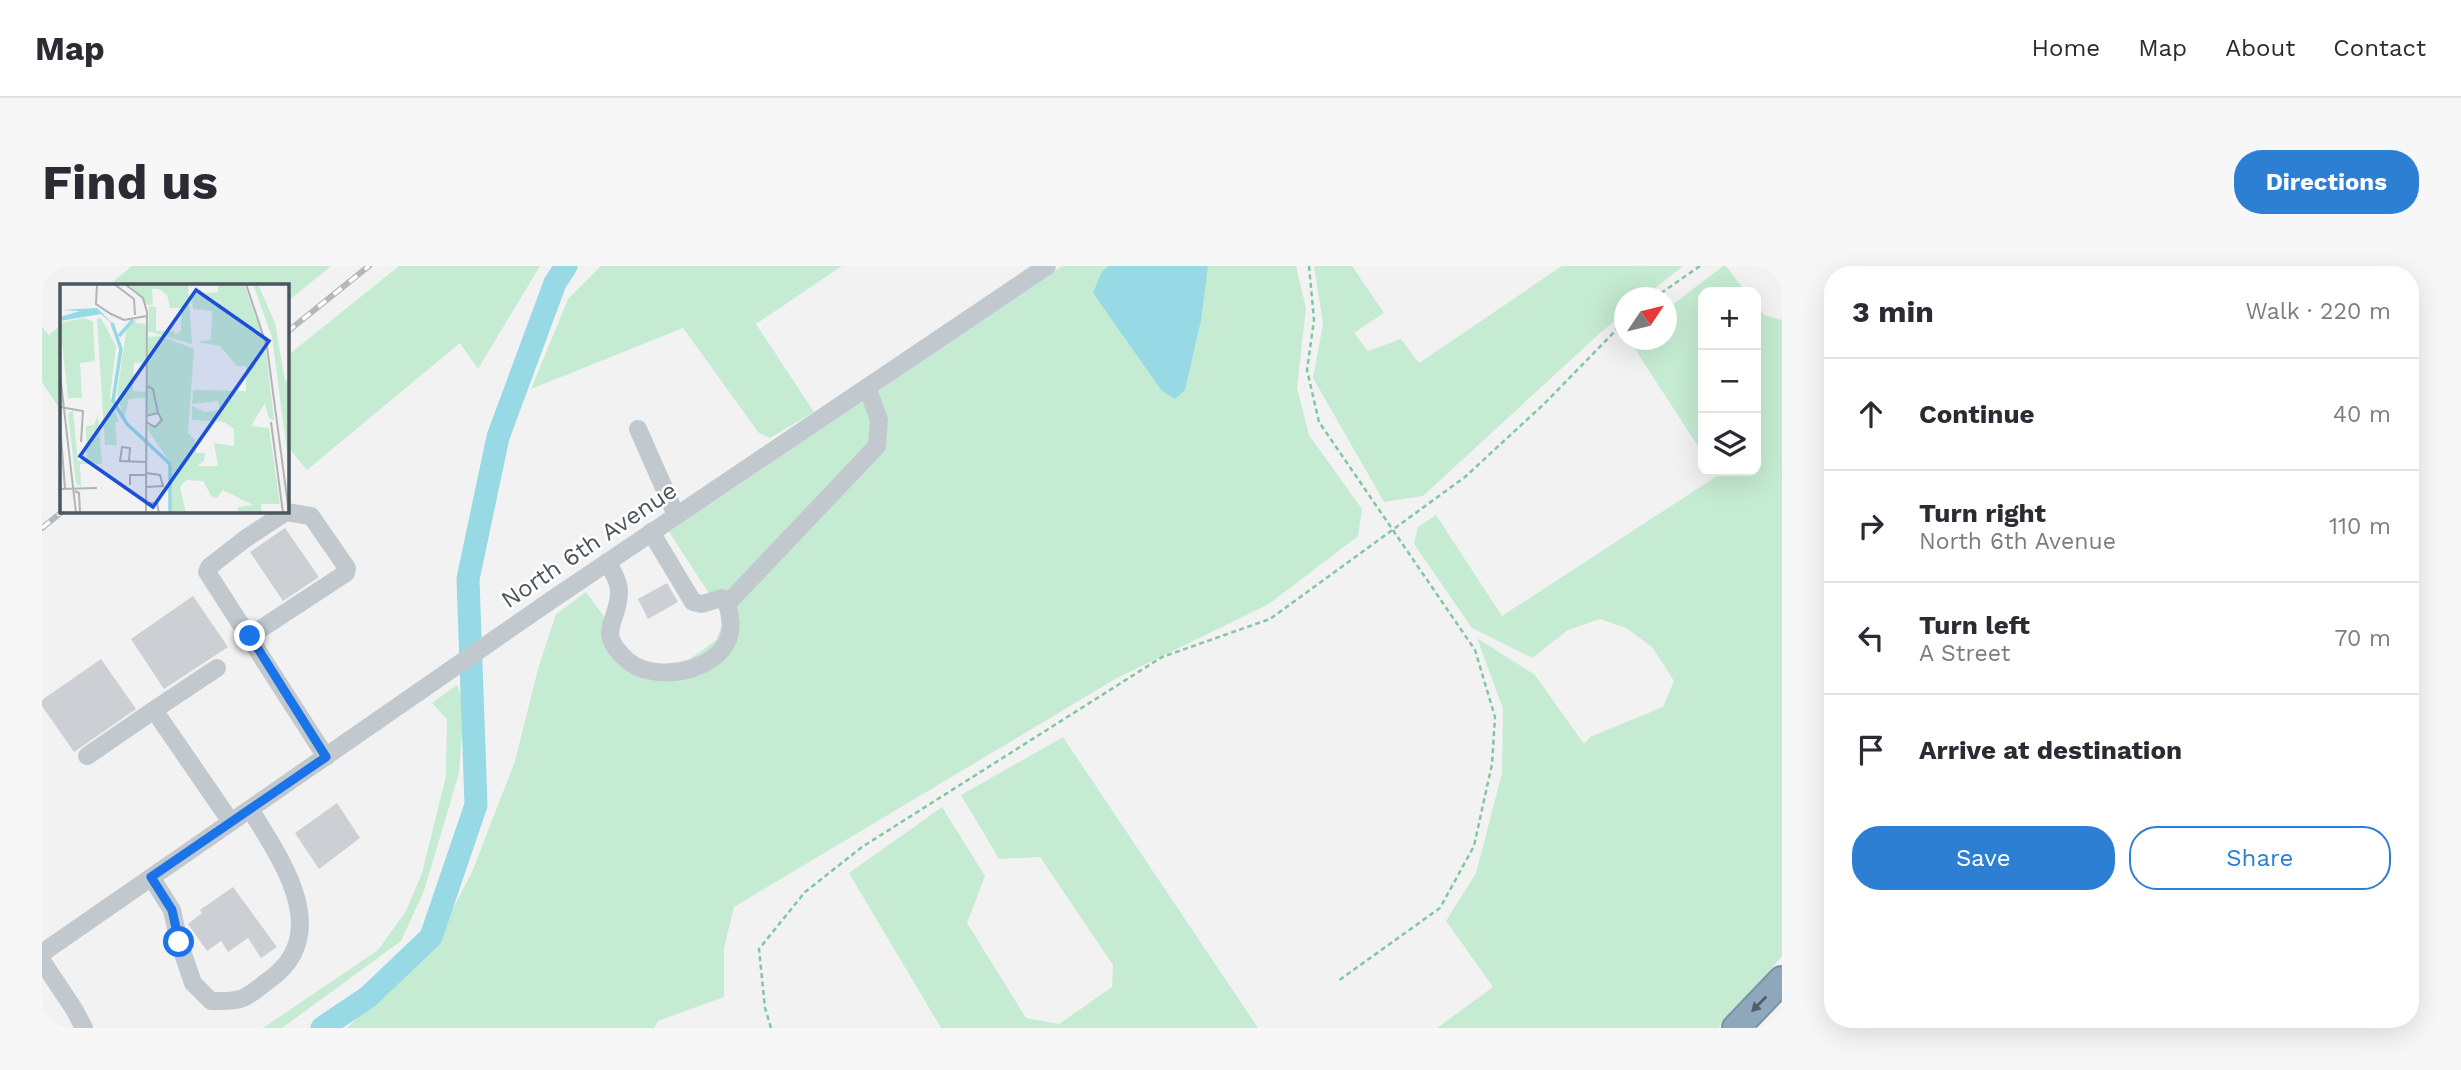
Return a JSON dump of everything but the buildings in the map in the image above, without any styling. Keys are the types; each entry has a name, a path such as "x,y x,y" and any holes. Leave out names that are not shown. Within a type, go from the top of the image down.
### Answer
{"highway":[{"path":"1736,1028 1782,980"}],"street":[{"name":"North 6th Avenue","path":"42,953 550,601 1046,266"},
{"path":"727,604 877,446 879,419 867,387"},
{"path":"638,429 676,515"},
{"path":"250,636 346,573 347,568 311,516 286,513 245,539 209,566 207,572 326,757"},
{"path":"607,562 616,577 619,593 609,630 618,651 639,669 671,673 704,664 719,652 728,639 731,622 727,604 722,598 702,604 693,602 651,532"},
{"path":"87,756 216,668"},
{"path":"154,710 231,822"},
{"path":"157,873 172,910 179,942 193,983 211,1001 242,999 283,970 298,946 301,918 295,890 250,809"},
{"path":"42,961 84,1028"}],"path":[{"path":"1308,266 1314,320 1307,370 1319,422 1475,650 1495,717 1492,764 1474,846 1440,908 1338,981"},
{"path":"1670,287 1700,266"},
{"path":"771,1028 765,1008 759,949 805,892 862,847 1162,657 1270,619 1465,477 1545,403 1614,333"}],"green space":[{"path":"132,266 331,266 289,300 289,284 110,284"},
{"path":"399,266 540,266 478,369 460,343 307,470 289,448 289,354"},
{"path":"601,266 842,266 756,324 814,412 770,438 759,433 683,328 531,389 568,299"},
{"path":"1062,266 1296,266 1306,308 1297,388 1309,435 1362,509 1358,536 1269,604 1117,678 734,907 724,948 724,997 658,1021 654,1028 347,1028 436,941 472,872 515,761 538,669 556,614 586,592 633,656 662,667 690,659 716,640 725,618 669,532"},
{"path":"1314,266 1352,266 1384,313 1354,333 1368,351 1401,339 1419,363 1562,266 1683,266 1657,287 1614,287 1614,321 1423,496 1384,502 1313,378 1323,324"},
{"path":"1723,266 1726,266 1742,287 1698,287 1698,446 1635,350 1677,350 1677,301"},
{"path":"1761,311 1764,315 1782,320 1782,956 1735,1013 1718,1028 1437,1028 1493,987 1446,921 1476,873 1502,773 1503,709 1477,638 1535,675 1584,744 1590,737 1663,707 1674,681 1652,647 1626,628 1600,619 1568,630 1532,658 1472,628 1414,544 1418,527 1436,515 1502,616 1717,476 1761,476"},
{"path":"60,326 60,409 42,382 42,327 49,335"},
{"path":"457,685 464,702 459,773 424,891 401,941 282,1028 263,1028 378,950 406,911 422,873 446,776 447,719 432,703"},
{"path":"1063,737 1258,1028 941,1028 849,873 942,807 985,876 967,923 1026,1018 1059,1024 1112,987 1113,965 1040,857 999,859 961,795"}],"water":[{"path":"1110,266 1208,266 1201,320 1185,390 1175,399 1162,391 1093,293 1102,271"}],"waterway":[{"path":"322,1028 368,997 431,937 476,805 468,579 498,437 555,283 566,266"}],"railway":[{"path":"289,330 369,266"},
{"path":"42,528 61,513"}],"route":[{"path":"179,942 172,910 151,877 326,757 250,636"}]}
